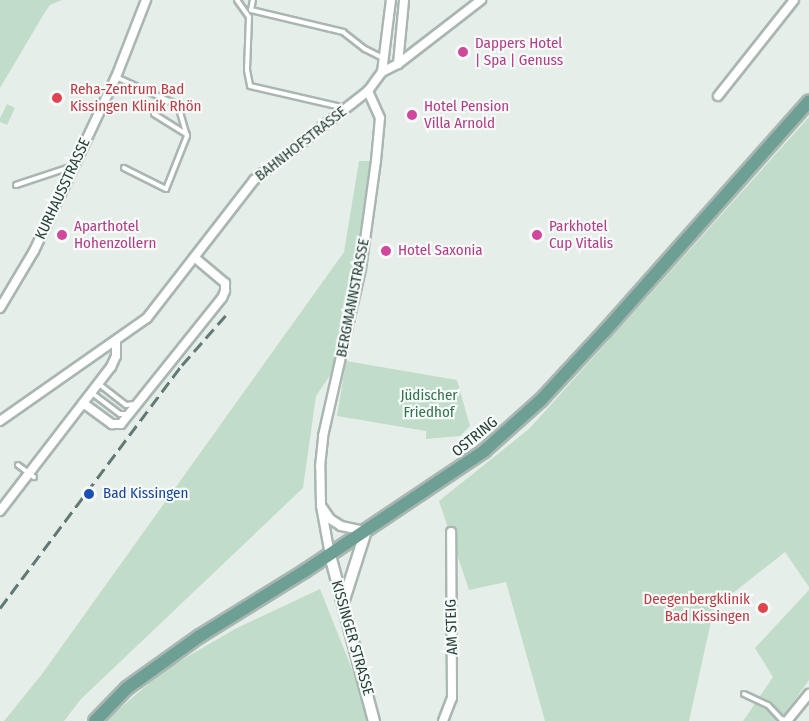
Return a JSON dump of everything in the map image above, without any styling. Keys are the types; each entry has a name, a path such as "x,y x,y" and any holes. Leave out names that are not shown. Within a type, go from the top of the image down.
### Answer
{"main road":[{"name":"OSTRING","path":"95,721 128,688 200,636 330,555 484,451 541,400 809,101"}],"street":[{"name":"KURHAUSSTRASSE","path":"0,308 34,251 116,77 146,0"},
{"path":"382,72 391,0"},
{"path":"398,64 404,0"},
{"path":"382,72 398,64 481,0"},
{"path":"718,96 794,0"},
{"name":"BAHNHOFSTRASSE","path":"0,421 157,310 192,256 254,180 368,91 382,72"},
{"name":"BERGMANNSTRASSE","path":"330,555 321,506 320,467 323,436 361,269 377,151 380,118 368,91"},
{"path":"83,403 112,424 121,424 225,291 225,283 220,277 192,256"},
{"path":"0,512 68,427 98,384 116,356 116,341"},
{"path":"321,506 330,519 341,526 366,531 343,603"},
{"name":"AM STEIG","path":"443,721 452,698 451,532"},
{"name":"KISSINGER STRASSE","path":"330,555 374,721"},
{"path":"787,721 809,694"}],"lane":[{"path":"237,0 249,17"},
{"path":"253,0 249,17 247,70 250,86 345,108"},
{"path":"251,10 343,32 365,49 384,59"},
{"path":"116,77 178,105 187,136 166,189 124,168"},
{"path":"154,114 187,136"},
{"path":"16,185 74,166"},
{"path":"98,384 126,405 138,404"},
{"path":"91,393 120,414 130,414"},
{"path":"18,465 31,475"},
{"path":"744,694 768,705 781,719 787,721"}],"green space":[{"path":"0,0 62,0 50,5 45,12 0,88"},
{"path":"7,104 15,108 7,125 0,122 0,118"},
{"path":"809,117 809,587 785,552 714,608 689,721 545,721 506,582 469,590 439,501 529,429"},
{"path":"359,161 372,161 357,271 335,368 316,396 303,488 81,699 64,721 4,721 42,674 344,252"},
{"name":"Jüdischer Friedhof","path":"346,361 457,380 470,426 460,436 426,439 426,431 337,416"},
{"path":"320,589 365,702 366,721 105,721 166,669 235,629"},
{"path":"809,590 809,680 780,721 743,721 773,677 755,648"}],"railway":[{"path":"0,608 182,365 226,315"}],"place":[{"name":"Dappers Hotel | Spa | Genuss","path":"463,52"},
{"name":"Reha-Zentrum Bad Kissingen Klinik Rhön","path":"57,98"},
{"name":"Hotel Pension Villa Arnold","path":"412,115"},
{"name":"Aparthotel Hohenzollern","path":"62,235"},
{"name":"Parkhotel Cup Vitalis","path":"537,235"},
{"name":"Hotel Saxonia","path":"386,251"},
{"name":"Bad Kissingen","path":"89,494"},
{"name":"Deegenbergklinik Bad Kissingen","path":"763,608"}]}
